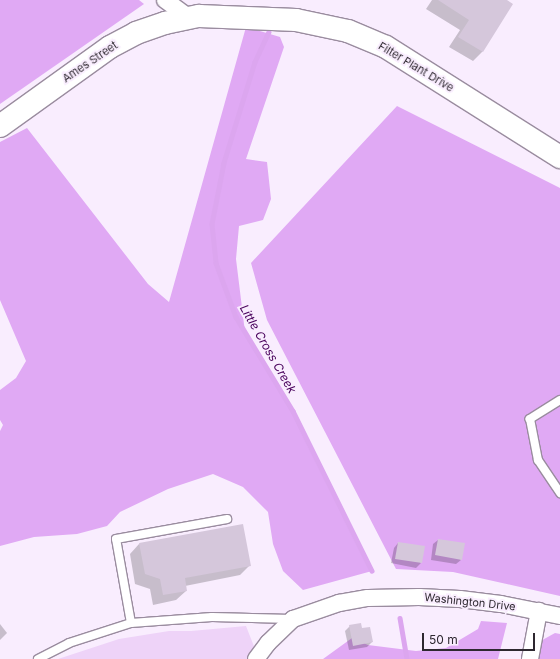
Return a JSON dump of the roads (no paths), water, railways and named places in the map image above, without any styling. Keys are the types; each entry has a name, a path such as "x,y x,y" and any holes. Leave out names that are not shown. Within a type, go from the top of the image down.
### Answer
{"street":[{"path":"165,0 190,18"},
{"name":"Filter Plant Drive","path":"190,18 199,16 296,20 348,31 386,47 560,157"},
{"name":"Ames Street","path":"0,126 110,47 136,33 165,23 190,18"},
{"name":"Washington Drive","path":"256,659 268,643 293,619 339,603 368,598 419,597 460,599 539,611 560,616"},
{"path":"530,659 539,611"}],"lane":[{"path":"560,400 530,419 538,460 560,493"},
{"path":"131,623 116,539 227,519"},
{"path":"38,659 69,643 131,623 212,617 293,619"}],"waterway":[{"name":"Little Cross Creek","path":"269,32 255,62 224,163 212,224 216,263 236,317 293,411 372,571"},
{"name":"Little Cross Creek","path":"400,618 407,659"}]}
